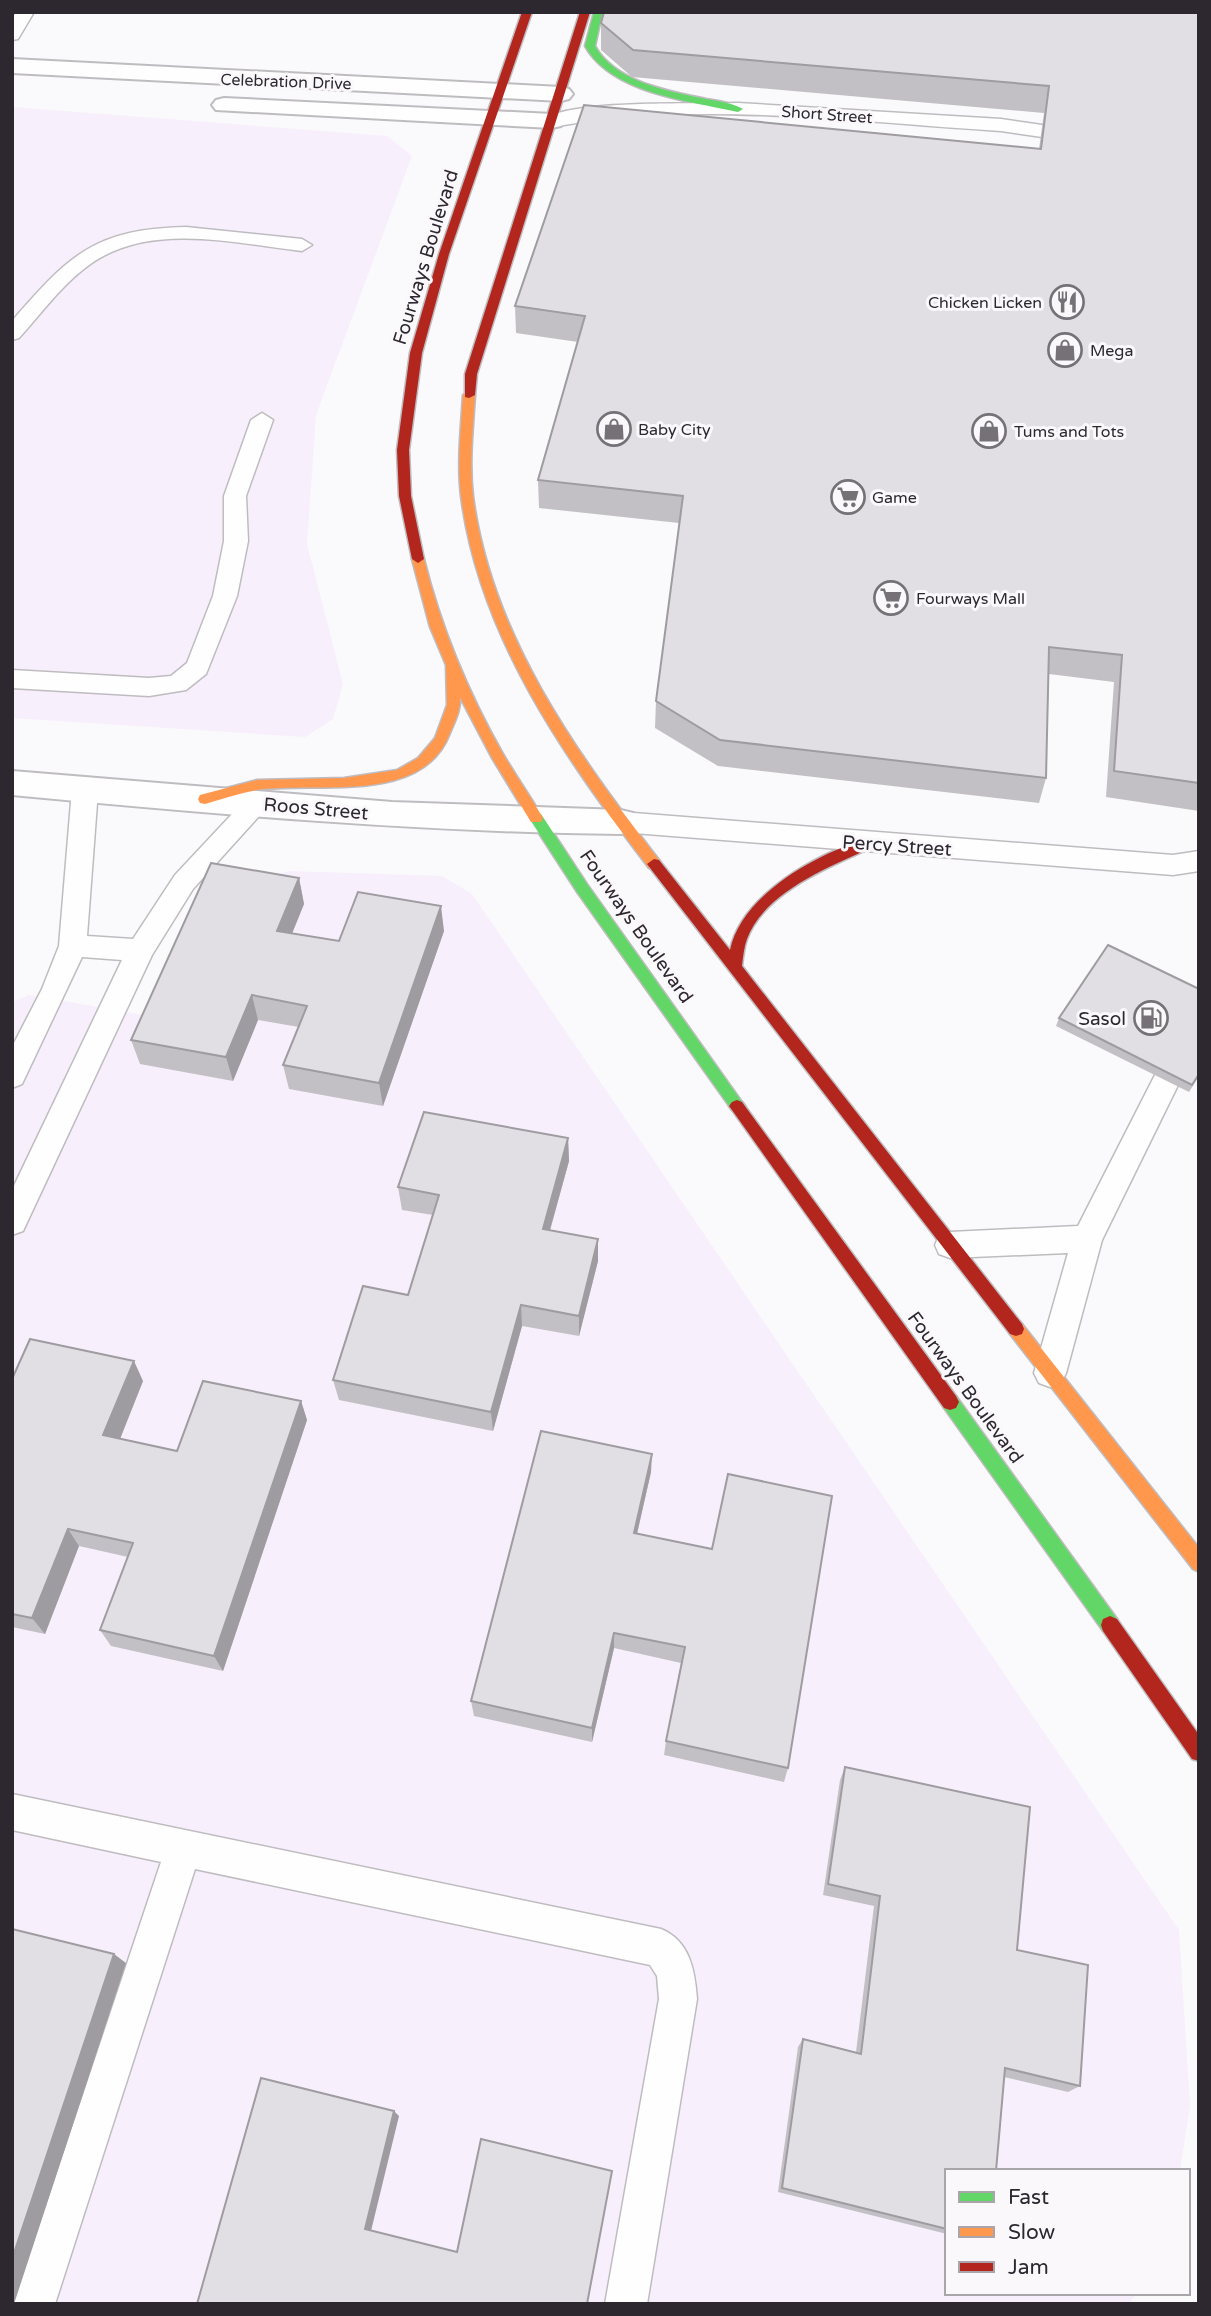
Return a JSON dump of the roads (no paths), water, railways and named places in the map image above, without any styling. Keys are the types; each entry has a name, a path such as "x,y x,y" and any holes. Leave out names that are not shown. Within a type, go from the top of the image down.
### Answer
{"street":[{"name":"Fourways Boulevard","path":"527,12 456,219 421,333 406,423 404,492 415,553 450,656 471,703 537,822 849,1263 1077,1576 1199,1752"},
{"path":"585,12 471,374 466,435 467,495 477,554 500,617 553,721 621,822 1199,1563"},
{"path":"598,12 591,49 596,60 607,70 643,84 738,109"},
{"name":"Celebration Drive","path":"12,66 561,94"},
{"path":"12,89 40,91"},
{"name":"Celebration Drive","path":"207,104 552,121"},
{"path":"205,799 254,786 347,786 374,782 419,763 437,748 453,709 450,656"},
{"name":"Roos Street","path":"12,783 257,804 537,822 621,822"},
{"path":"734,967 741,932 766,903 794,879 868,843"}],"lane":[{"path":"12,35 25,12"},
{"name":"Short Street","path":"561,94 612,110"},
{"name":"Short Street","path":"552,121 589,117 612,110 738,109 1001,125 1042,131"},
{"path":"12,334 79,262 118,241 166,232 302,245"},
{"path":"12,680 149,687 177,684 197,668 225,596 236,541 235,496 262,420"},
{"path":"12,1076 56,989 73,946 85,790"},
{"path":"12,1222 139,950 184,882 257,804"},
{"name":"Percy Street","path":"621,822 868,843 1186,863 1199,874"},
{"path":"1186,863 1199,846"},
{"path":"73,946 139,950"},
{"path":"1050,1373 1087,1239 1166,1082"},
{"path":"950,1245 1087,1239"},
{"path":"12,1812 662,1948 676,1971 678,1999 626,2304"},
{"path":"34,2304 184,1847"}],"place":[{"name":"Chicken Licken","path":"1067,302"},
{"name":"Mega","path":"1065,350"},
{"name":"Baby City","path":"614,429"},
{"name":"Tums and Tots","path":"989,431"},
{"name":"Game","path":"848,497"},
{"name":"Fourways Mall","path":"891,598"},
{"name":"Sasol","path":"1151,1018"}]}
